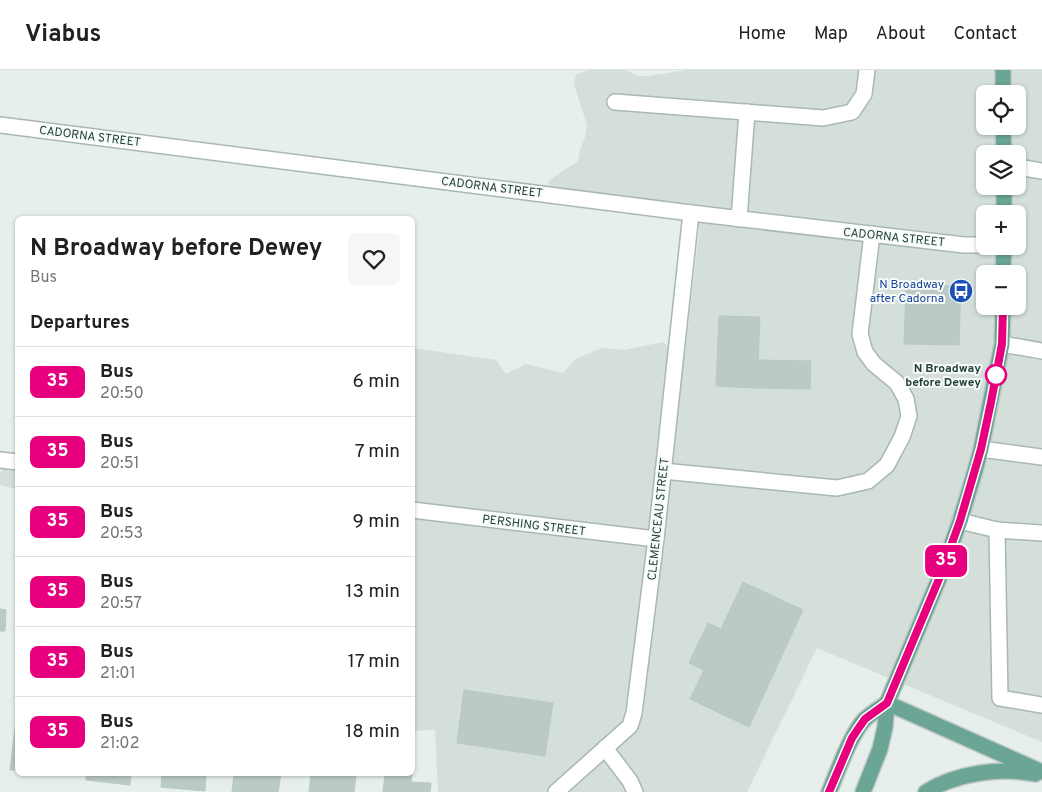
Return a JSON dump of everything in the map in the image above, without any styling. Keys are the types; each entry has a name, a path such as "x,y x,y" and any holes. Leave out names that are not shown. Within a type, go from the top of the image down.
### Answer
{"main road":[{"path":"1003,70 1003,85"},
{"path":"863,792 880,749 885,727 887,703 939,579 960,521 981,449 1002,344 1003,315"},
{"path":"887,703 1042,772"},
{"path":"829,792 852,738 865,719 887,703"},
{"path":"926,792 953,780 977,774 1001,771 1025,772 1042,776"}],"street":[{"path":"615,102 823,118 852,112 864,94 867,70"},
{"path":"740,219 746,112"},
{"name":"CADORNA STREET","path":"0,125 691,213 976,245"},
{"path":"1026,168 1042,171"},
{"name":"CLEMENCEAU STREET","path":"556,792 630,726 634,713 656,539 691,213"},
{"path":"663,471 837,488 868,481 887,465 902,438 908,416 906,399 897,383 874,364 865,352 860,334 872,234"},
{"path":"1002,344 1042,351"},
{"path":"981,449 1042,457"},
{"path":"0,460 15,462"},
{"name":"PERSHING STREET","path":"415,510 656,539"},
{"path":"960,521 997,530 1042,533"},
{"path":"997,530 1000,698 1042,705"},
{"path":"605,748 630,782 635,792"}],"shaded area":[{"path":"588,70 626,70 638,76 649,76 687,70 1042,70 1042,742 817,648 747,792 438,792 435,730 415,731 415,348 496,360 506,374 525,364 563,373 575,359 602,348 624,350 663,342 677,354 685,352 698,242 699,230 696,222 554,203 548,181 578,161 587,125 574,84 576,75"},
{"path":"4,465 15,467 15,489 0,484 0,473"}],"building":[{"path":"906,285 961,286 959,345 904,344"},
{"path":"719,316 760,317 757,388 716,386"},
{"path":"757,360 811,361 810,389 757,388"},
{"path":"743,582 803,610 749,727 690,699 704,670 689,663 708,623 721,629"},
{"path":"0,609 6,610 5,631 0,631"},
{"path":"464,690 553,703 545,756 457,743"},
{"path":"15,728 15,770 10,770"},
{"path":"86,776 131,776 130,785 86,780"},
{"path":"162,776 206,776 205,791 161,787"},
{"path":"234,776 281,776 278,792 232,792"},
{"path":"311,776 356,776 354,792 309,792"},
{"path":"385,776 412,776 411,782 431,783 430,792 383,792"}],"bus line":[{"name":"35","path":"829,792 852,738 865,719 887,703 939,579 960,521 981,449 1002,344 1003,315"}],"place":[{"name":"N Broadway after Cadorna","path":"961,291"},
{"name":"N Broadway before Dewey","path":"996,375"}]}
